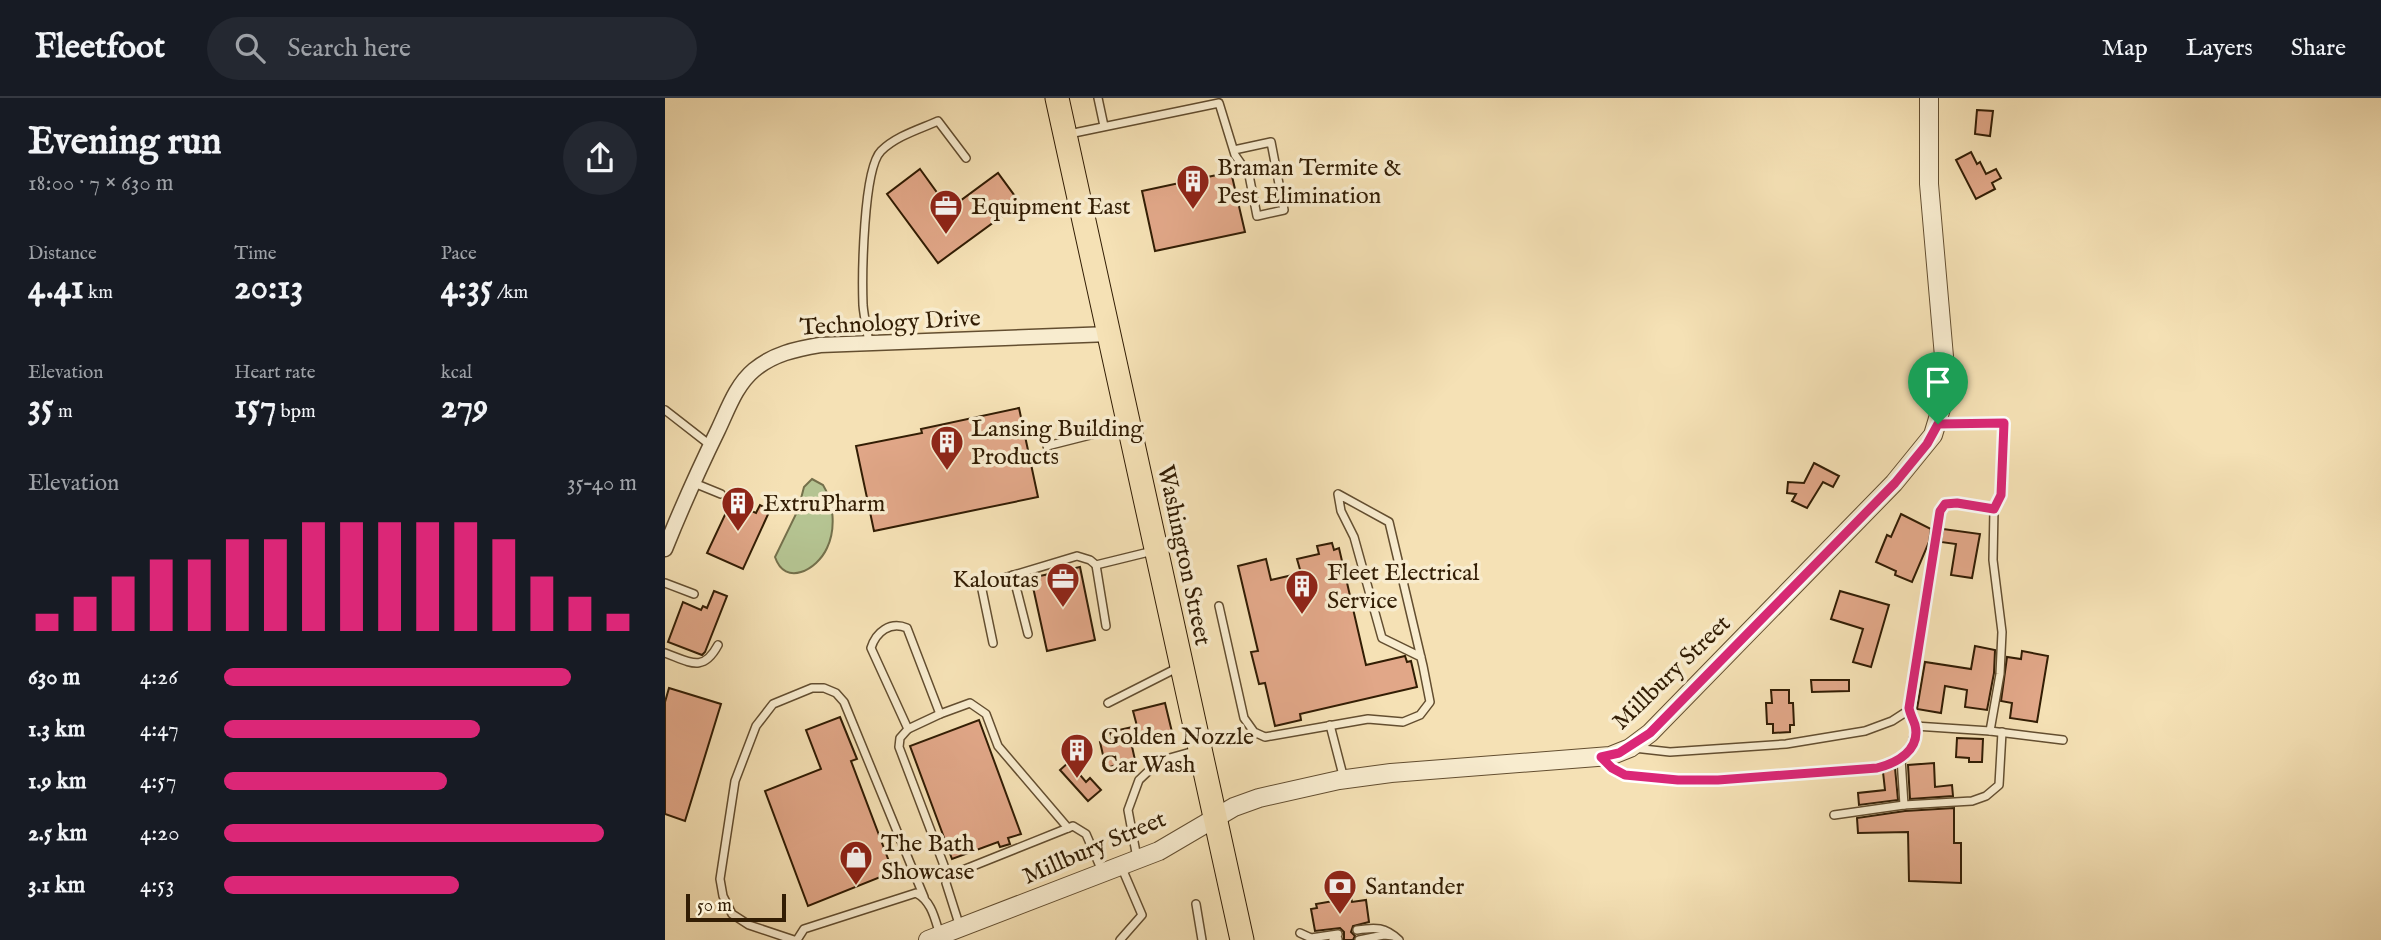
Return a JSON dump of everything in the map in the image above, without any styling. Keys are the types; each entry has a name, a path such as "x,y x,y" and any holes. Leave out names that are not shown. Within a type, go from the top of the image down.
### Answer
{"main road":[{"name":"Washington Street","path":"1057,98 1242,940"}],"street":[{"name":"Millbury Street","path":"934,938 1159,851 1215,817 1246,802 1344,779 1391,773 1601,757 1630,748 1650,733 1890,488 1927,444 1938,424 1943,402 1945,368 1930,198 1929,98"},
{"name":"Technology Drive","path":"665,550 693,482 736,391 749,375 764,363 787,352 820,345 1110,334"}],"lane":[{"path":"1098,98 1104,126"},
{"path":"1065,134 1219,100 1234,150 1249,175 1257,216 1284,210 1271,142 1234,150"},
{"path":"869,343 863,306 871,169 880,152 900,138 939,121 966,158"},
{"path":"665,410 710,446"},
{"path":"1938,424 2004,423 2001,495 1994,509 1993,560 2002,632 2000,674 1990,731"},
{"path":"1047,446 1130,425"},
{"path":"693,482 722,494"},
{"path":"1219,606 1244,718 1254,732 1265,737 1368,719 1403,722 1420,715 1430,702 1421,657 1389,522 1338,494 1341,511 1354,537 1382,638 1421,657"},
{"path":"1601,757 1612,768 1625,775 1690,781 1877,768 1901,758 1913,743 1915,726 1909,710 1940,511 1945,504 1957,503 1994,509"},
{"path":"1095,565 1157,550"},
{"path":"993,643 981,585 1077,556 1090,560 1095,565 1107,626"},
{"path":"1013,575 1028,634"},
{"path":"665,583 694,594"},
{"path":"908,729 871,648 875,637 888,627 899,625 907,628 940,714"},
{"path":"665,653 700,663 711,659 718,645"},
{"path":"1108,703 1181,666"},
{"path":"924,897 916,893 804,929 795,940 749,925 732,914 723,896 720,878 735,781 756,726 773,704 811,688 824,688 836,693 844,702 924,897 931,908 934,938"},
{"path":"961,928 946,883 948,876 899,747 900,738 908,729 970,703 986,714 998,746 1068,828"},
{"path":"1630,748 1670,752 1786,744 1865,730 1892,722 1909,710"},
{"path":"1330,725 1344,779"},
{"path":"1915,726 2002,732 2063,740"},
{"path":"1834,814 1972,801 1993,792 1999,785 2001,774 2002,732"},
{"path":"1119,940 1142,915 1129,862 1128,810 1139,780 1159,761 1199,750"},
{"path":"1901,758 1904,806"},
{"path":"948,876 1073,826 1086,834 1103,872"},
{"path":"1196,904 1202,940"},
{"path":"1358,935 1380,927 1395,936"},
{"path":"1306,937 1336,938"}],"green space":[{"path":"812,479 823,485 830,500 832,533 827,548 816,563 801,572 793,573 780,566 775,557 798,510 804,487"}],"building":[{"path":"1977,110 1993,111 1990,136 1975,134"},
{"path":"1971,152 1986,174 1996,169 2001,178 1992,183 1995,189 1976,199 1956,160"},
{"name":"Equipment East","path":"920,169 949,209 998,173 1020,203 938,263 887,194"},
{"name":"Braman Termite & Pest Elimination","path":"1231,172 1245,232 1155,251 1142,191"},
{"name":"Lansing Building Products","path":"1019,408 1038,497 874,531 856,446 922,433 921,429"},
{"path":"1814,463 1839,476 1833,487 1823,482 1807,508 1792,501 1796,494 1787,493 1788,482 1804,483"},
{"name":"ExtruPharm","path":"731,502 756,513 760,505 770,510 743,569 707,553"},
{"path":"1901,514 1931,529 1929,542 1912,582 1895,575 1896,571 1876,562 1887,535 1891,537"},
{"path":"1943,529 1980,534 1972,578 1951,575 1956,544 1941,542"},
{"name":"Fleet Electrical Service","path":"1332,543 1334,550 1339,548 1366,665 1405,656 1407,662 1411,661 1417,687 1300,714 1301,720 1275,726 1265,683 1259,684 1251,652 1258,651 1238,566 1266,559 1271,580 1301,573 1297,559 1319,554 1317,546"},
{"name":"Kaloutas","path":"1080,567 1095,640 1047,651 1031,578"},
{"path":"714,591 727,596 705,652 702,655 668,642 683,602 701,610 703,606 707,608"},
{"path":"1840,591 1889,605 1871,667 1853,662 1863,629 1831,619"},
{"path":"1975,646 1995,650 1987,710 1965,707 1967,690 1945,686 1941,713 1917,709 1925,662 1971,669"},
{"path":"2022,651 2048,656 2037,722 2010,718 2012,703 2001,701 2007,657 2021,659"},
{"path":"1811,680 1849,680 1849,691 1812,692"},
{"path":"669,688 721,704 685,821 665,814 665,702"},
{"path":"1771,690 1789,690 1789,703 1793,703 1794,725 1790,725 1790,732 1773,733 1773,724 1767,724 1766,703 1772,703"},
{"path":"1165,703 1172,732 1131,742 1135,760 1106,768 1100,742 1112,739 1110,732 1137,726 1133,711"},
{"path":"840,717 857,759 851,761 893,872 808,906 765,791 821,769 806,730"},
{"path":"979,720 1021,834 1008,838 1010,844 1000,847 998,842 952,859 910,746"},
{"path":"1957,738 1983,739 1982,762 1969,762 1969,758 1956,757"},
{"name":"Golden Nozzle Car Wash","path":"1069,762 1086,782 1090,778 1101,790 1088,801 1060,770"},
{"path":"1934,763 1935,787 1952,785 1953,796 1910,799 1908,765"},
{"path":"1895,768 1898,800 1859,805 1858,793 1885,790 1883,772"},
{"path":"1954,808 1954,843 1961,843 1961,883 1909,881 1908,832 1858,833 1857,818"},
{"name":"Santander","path":"1351,898 1352,902 1366,900 1369,922 1353,926 1353,940 1344,940 1344,932 1340,928 1315,931 1311,909 1317,908 1316,904"}],"place":[{"name":"Braman Termite & Pest Elimination","path":"1193,211"},
{"name":"Equipment East","path":"946,236"},
{"name":"Lansing Building Products","path":"947,472"},
{"name":"ExtruPharm","path":"738,533"},
{"name":"Kaloutas","path":"1063,609"},
{"name":"Fleet Electrical Service","path":"1302,616"},
{"name":"Golden Nozzle Car Wash","path":"1077,780"},
{"name":"The Bath Showcase","path":"856,887"},
{"name":"Santander","path":"1340,916"}],"route":[{"path":"2004,423 2001,495 1994,509 1957,503 1945,504 1940,511 1909,708 1915,735 1904,757 1877,768 1702,781 1625,775 1612,768 1601,757 1630,748 1650,733 1895,483 1920,454 1938,424 2004,423"}]}
